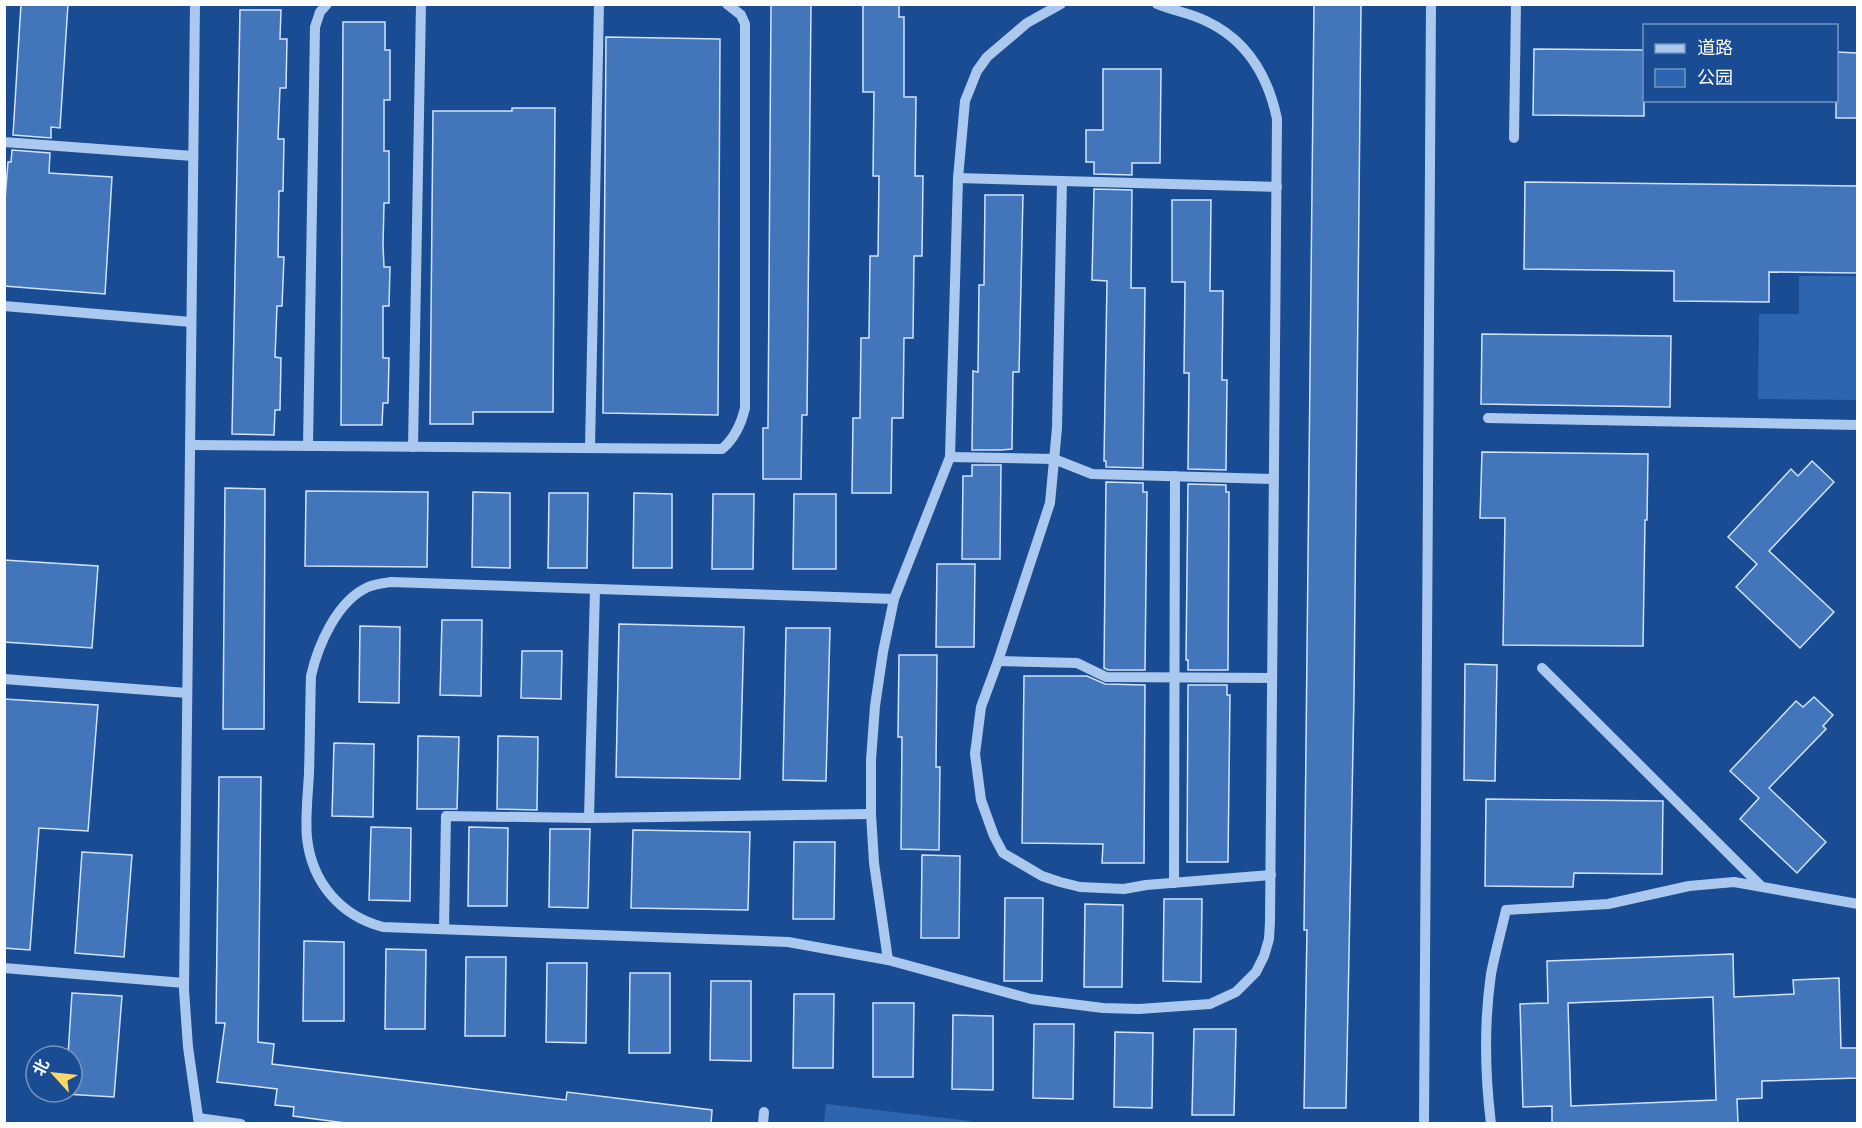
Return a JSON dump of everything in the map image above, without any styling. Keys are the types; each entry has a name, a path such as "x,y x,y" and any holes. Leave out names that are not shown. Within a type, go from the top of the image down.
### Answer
{"street":[{"path":"195,4 184,983 188,1047 198,1120 241,1124"},
{"path":"308,446 315,27 320,12 327,4"},
{"path":"413,447 422,4"},
{"path":"590,448 599,4"},
{"path":"190,445 722,449 735,436 742,423 745,408 745,24 741,15 727,4"},
{"path":"888,960 874,863 871,814 871,760 875,706 894,599 950,457 958,178 964,101 977,70 999,46 1027,23 1061,4"},
{"path":"894,599 391,582 368,587 355,597 334,620 323,637 311,676 307,838 319,876 330,894 344,908 356,917 383,927 788,942 888,960 996,991 1067,1005 1139,1009 1210,1004 1223,999 1247,983 1264,956 1269,939 1277,118 1264,75 1251,56 1224,30 1190,14 1157,4"},
{"path":"1424,1124 1431,4"},
{"path":"1514,138 1516,4"},
{"path":"4,141 193,156"},
{"path":"958,178 1276,187"},
{"path":"1062,181 1057,428 1050,503 981,708 975,754 981,800 1003,853 1042,876 1080,887 1124,889 1271,875"},
{"path":"4,306 191,322"},
{"path":"1488,418 1857,425"},
{"path":"950,457 1054,459 1092,474 1274,479"},
{"path":"1174,476 1174,883"},
{"path":"589,818 595,589"},
{"path":"998,660 1077,663 1106,677 1272,678"},
{"path":"1542,668 1761,886"},
{"path":"4,679 187,693"},
{"path":"444,929 446,816 589,818 871,814"},
{"path":"1491,1124 1486,1061 1487,1018 1491,974 1506,910 1608,904 1711,883 1734,882 1857,904"},
{"path":"4,968 184,983"}],"green space":[{"path":"1799,276 1857,276 1857,400 1758,399 1759,314 1799,314"},
{"path":"826,1104 970,1121 970,1123 824,1123"}],"building":[{"path":"21,4 68,4 60,128 51,127 51,138 13,135"},
{"path":"811,4 807,415 802,415 801,479 763,479 763,428 768,428 771,5"},
{"path":"863,4 899,4 899,17 904,17 904,97 916,97 915,176 923,176 922,256 914,256 913,338 904,338 903,418 892,418 891,493 852,493 853,418 860,418 861,338 869,338 870,256 878,256 879,176 873,176 874,92 863,92"},
{"path":"1314,4 1361,4 1354,696 1346,1108 1304,1108"},
{"path":"240,10 281,10 280,39 287,39 286,88 280,88 278,139 284,139 283,191 279,191 278,257 284,257 282,306 277,306 275,357 281,358 280,410 275,410 274,435 232,434"},
{"path":"343,22 385,22 385,50 390,50 390,100 384,100 384,151 389,151 389,203 384,203 383,245 384,267 390,267 389,306 383,306 383,358 389,358 388,403 383,403 382,425 341,425"},
{"path":"606,37 720,39 718,415 603,413"},
{"path":"1534,49 1643,50 1644,116 1533,115"},
{"path":"1838,52 1857,53 1857,118 1836,118"},
{"path":"1103,69 1161,69 1160,163 1132,163 1132,175 1094,174 1094,162 1086,162 1086,130 1103,130"},
{"path":"512,108 555,108 553,412 473,412 473,424 430,424 433,111 512,111"},
{"path":"12,150 50,153 49,173 112,177 105,294 4,286 4,212 8,162 11,162"},
{"path":"1525,182 1857,186 1857,273 1769,272 1769,302 1674,301 1674,271 1524,269"},
{"path":"1094,189 1132,190 1131,288 1145,288 1143,468 1106,467 1106,461 1104,461 1107,281 1092,280"},
{"path":"985,195 1023,195 1019,372 1013,372 1012,449 1001,450 972,450 973,371 978,372 979,285 984,285"},
{"path":"1172,200 1211,200 1210,291 1223,291 1222,380 1227,380 1226,470 1188,469 1189,373 1184,373 1185,282 1172,282"},
{"path":"1482,334 1671,336 1670,407 1481,404"},
{"path":"1482,452 1648,454 1643,646 1503,645 1505,518 1480,518"},
{"path":"1812,461 1834,482 1769,551 1834,612 1800,648 1736,587 1757,564 1728,537 1791,469 1798,476"},
{"path":"972,465 1001,465 1000,559 962,559 963,476 972,476"},
{"path":"1106,482 1143,483 1143,492 1147,492 1145,670 1108,670 1104,668"},
{"path":"1188,484 1226,485 1226,492 1229,492 1228,670 1188,670 1188,660 1186,660"},
{"path":"225,488 265,489 264,729 223,729"},
{"path":"306,491 428,492 427,567 305,566"},
{"path":"473,492 510,493 510,568 472,567"},
{"path":"549,493 588,493 587,568 548,568"},
{"path":"634,493 672,494 672,568 633,568"},
{"path":"713,494 754,494 753,569 712,569"},
{"path":"794,494 836,494 836,569 793,569"},
{"path":"4,560 98,566 92,648 4,642"},
{"path":"937,564 975,564 974,647 936,647"},
{"path":"442,620 482,620 481,696 440,695"},
{"path":"619,624 744,627 740,779 616,777"},
{"path":"360,626 400,627 399,703 359,702"},
{"path":"786,628 830,628 826,781 783,780"},
{"path":"522,651 562,651 561,699 521,698"},
{"path":"899,655 937,655 936,767 940,767 939,850 901,849 902,737 898,737"},
{"path":"1465,664 1497,665 1495,781 1464,780"},
{"path":"1024,676 1087,676 1105,684 1145,685 1144,863 1102,863 1103,844 1022,843"},
{"path":"1188,685 1227,685 1227,695 1230,695 1228,862 1187,862"},
{"path":"1814,697 1833,715 1823,726 1826,729 1769,788 1826,842 1797,873 1740,819 1759,798 1730,771 1796,701 1803,707"},
{"path":"4,699 98,705 88,831 39,828 30,950 4,948"},
{"path":"418,736 459,737 457,809 417,809"},
{"path":"498,736 538,737 537,810 497,809"},
{"path":"334,743 374,744 373,817 332,816"},
{"path":"219,777 261,777 258,1042 274,1044 272,1064 566,1100 567,1092 712,1110 711,1124 353,1124 293,1116 294,1107 275,1105 277,1089 217,1082 225,1023 216,1023"},
{"path":"1486,799 1663,801 1662,874 1574,873 1573,887 1485,886"},
{"path":"371,827 411,828 410,901 369,900"},
{"path":"469,827 508,828 507,906 468,906"},
{"path":"550,829 590,829 588,908 549,907"},
{"path":"633,830 750,832 748,910 631,908"},
{"path":"794,842 835,842 834,919 793,919"},
{"path":"82,852 132,855 124,957 75,953"},
{"path":"922,855 960,856 959,938 921,938"},
{"path":"1005,898 1043,898 1042,981 1004,981"},
{"path":"1164,899 1202,899 1201,982 1163,981"},
{"path":"1085,904 1123,905 1122,987 1084,987"},
{"path":"304,941 344,942 344,1021 303,1021"},
{"path":"386,949 426,950 425,1029 385,1029"},
{"path":"1733,954 1734,997 1794,994 1793,980 1839,978 1841,1048 1857,1048 1857,1078 1762,1081 1762,1098 1737,1099 1738,1124 1552,1124 1552,1106 1523,1107 1520,1004 1548,1003 1547,961","holes":["1713,997 1716,1100 1571,1106 1568,1003"]},
{"path":"466,957 506,957 505,1036 465,1036"},
{"path":"547,963 587,963 586,1043 546,1042"},
{"path":"630,973 670,973 670,1053 629,1053"},
{"path":"711,981 751,981 751,1061 710,1060"},
{"path":"72,993 122,996 114,1097 84,1095 84,1044 69,1044"},
{"path":"794,994 834,994 833,1068 793,1068"},
{"path":"873,1003 914,1003 913,1077 873,1077"},
{"path":"953,1015 993,1016 993,1090 952,1089"},
{"path":"1034,1024 1074,1024 1073,1099 1033,1098"},
{"path":"1194,1029 1236,1029 1234,1115 1192,1115"},
{"path":"1115,1032 1153,1033 1152,1108 1114,1107"}]}
